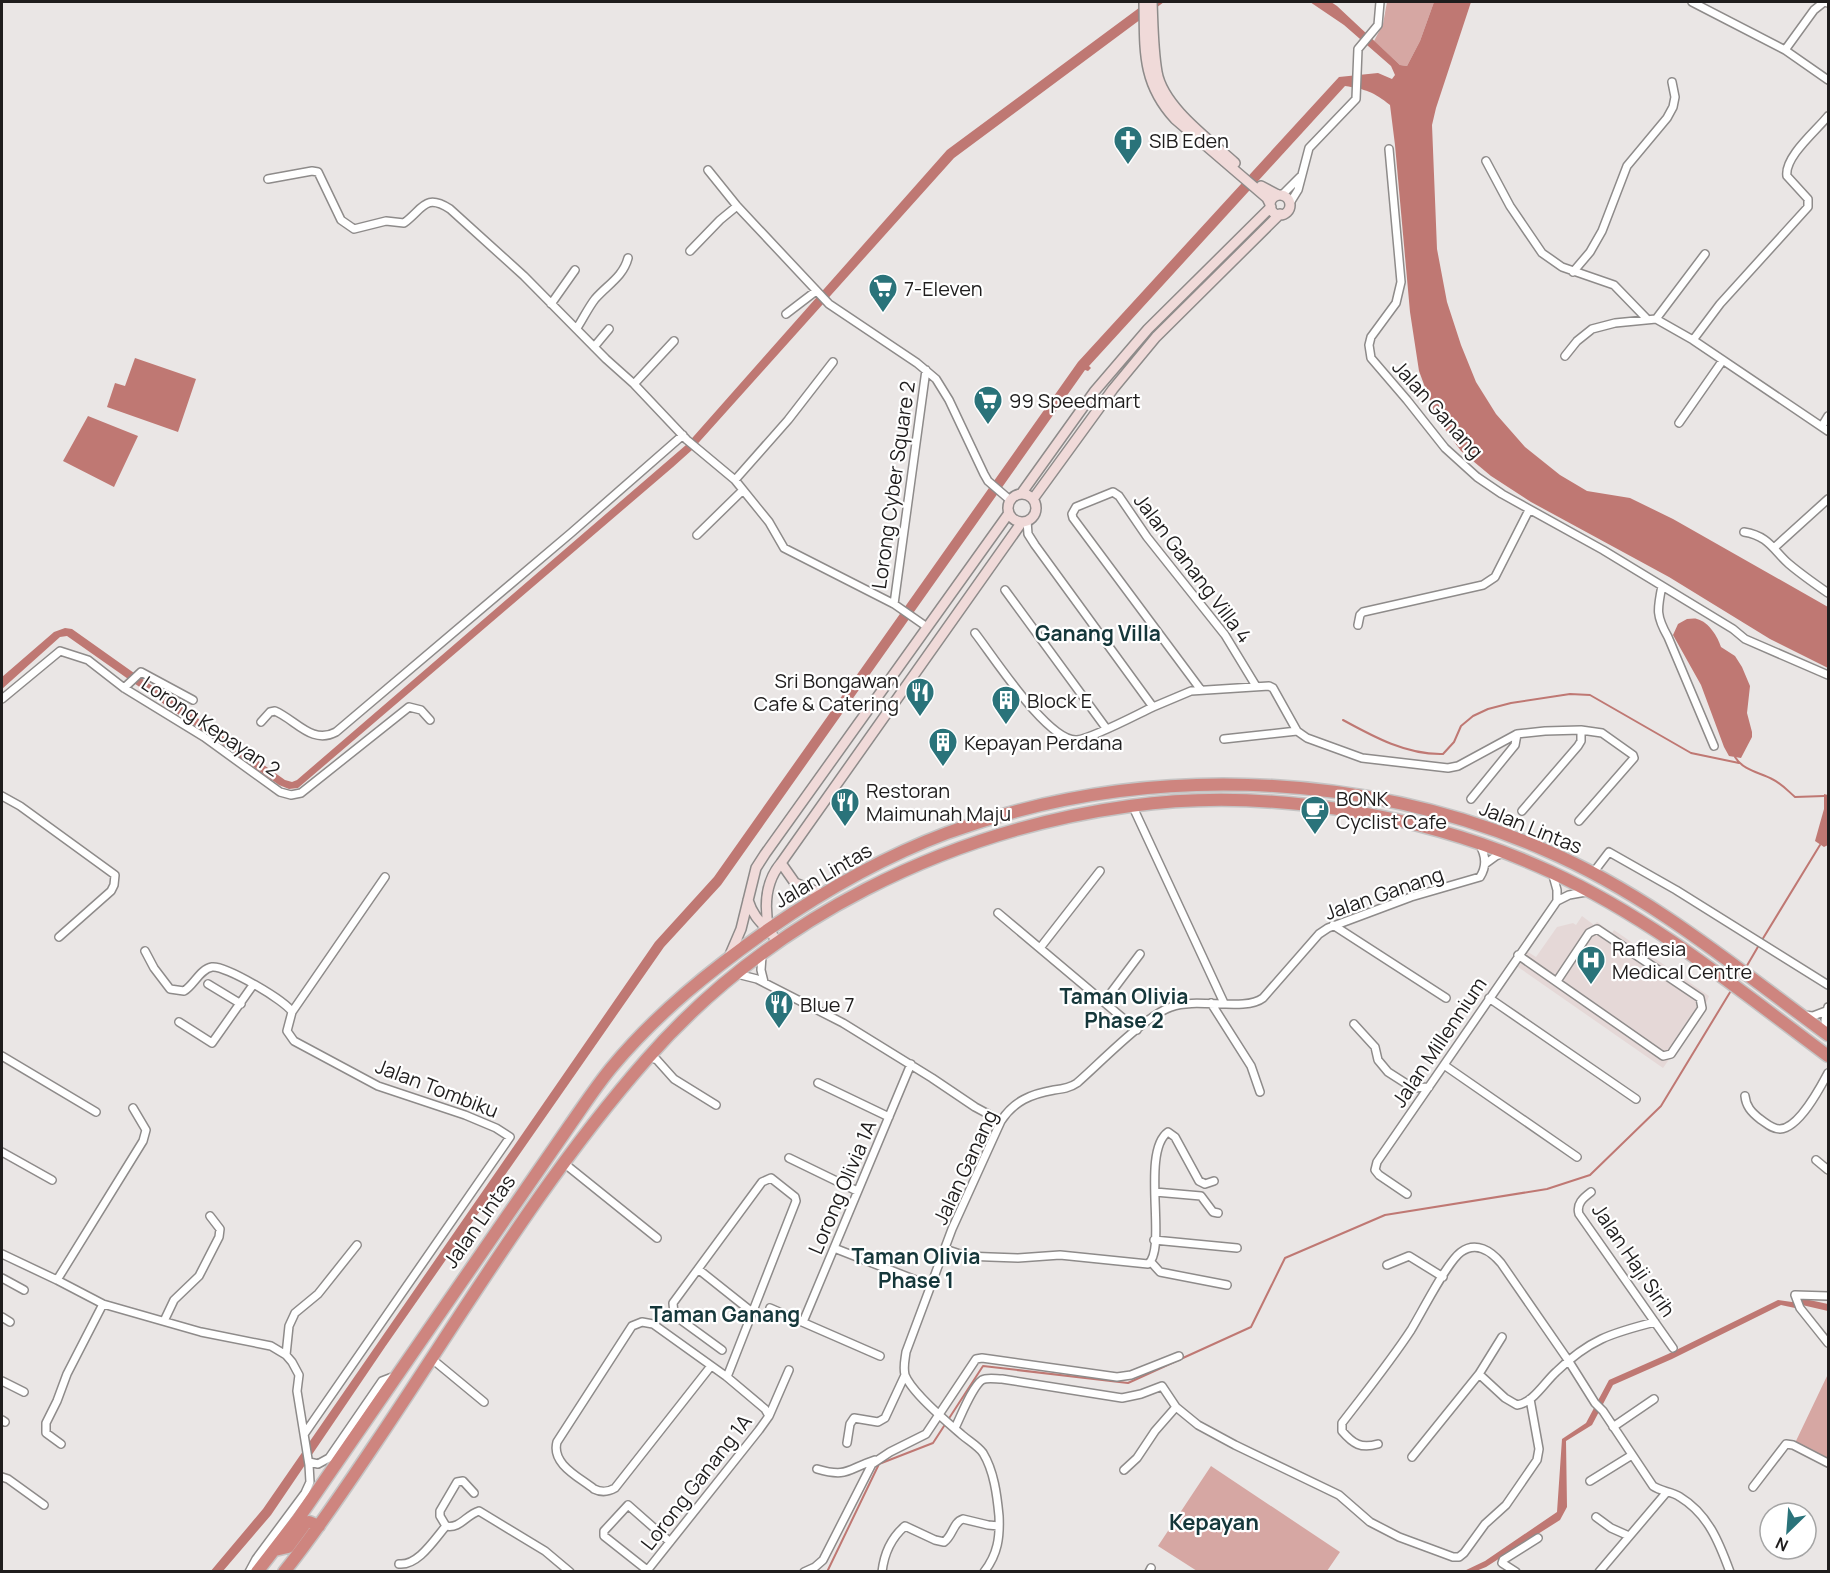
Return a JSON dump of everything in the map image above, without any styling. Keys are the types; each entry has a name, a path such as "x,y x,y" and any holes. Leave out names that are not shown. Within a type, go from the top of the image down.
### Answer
{"highway":[{"name":"Jalan Lintas","path":"257,1572 298,1519 595,1089 636,1041 666,1011 729,957 823,894 879,863 928,841 967,827 1061,801 1131,789 1168,786 1231,784 1292,788 1396,803 1506,834 1593,873 1653,908 1726,958 1828,1035"},
{"path":"1168,786 1174,793 1172,802"},
{"name":"Jalan Lintas","path":"284,1572 319,1526 509,1242 622,1088 649,1056 686,1018 735,974 778,942 833,907 918,864 971,844 1022,828 1132,805 1172,802 1230,800 1290,803 1341,809 1411,824 1506,853 1552,872 1591,892 1688,950 1828,1056"},
{"path":"636,1041 645,1045 653,1042 686,1018"},
{"path":"274,1550 288,1547 305,1524 309,1522 319,1526"}],"street":[{"path":"1144,2 1157,74 1169,100 1264,192 1273,211 1280,214"},
{"path":"1149,23 1152,2"},
{"path":"769,930 766,912 767,889 782,863 1024,522 1036,512 1033,499 1106,398 1156,337 1280,214 1286,212 1298,190 1309,148 1354,103 1358,94 1357,56 1361,45 1373,32 1379,19 1380,2"},
{"path":"1692,2 1785,50 1828,80"},
{"path":"1785,50 1814,10 1824,2 1828,3"},
{"path":"1573,272 1590,252 1602,231 1627,166 1673,107 1672,82"},
{"path":"1693,340 1720,304 1808,207 1808,199 1787,176 1787,166 1828,116"},
{"name":"Jalan Ganang","path":"1389,149 1401,282 1396,303 1371,338 1369,345 1371,358 1445,448 1460,464 1502,494 1603,550 1733,629 1745,639 1828,675"},
{"path":"1486,161 1510,206 1542,253 1552,262 1573,272 1614,285 1646,318"},
{"path":"708,170 737,206 817,293 829,304 926,370 936,380 950,400 988,481 1007,497 1009,513 1014,519 1024,522"},
{"path":"268,179 312,171 318,172 341,220 354,229 386,221 405,223 427,203 437,202 443,205 463,220 577,328 696,448 735,480 769,522 784,548 894,604 927,627"},
{"path":"1021,494 1094,392 1148,329 1271,206 1273,198 1280,195 1300,177"},
{"path":"1264,192 1280,195 1287,198 1290,203"},
{"path":"690,251 737,206"},
{"path":"1656,319 1705,254"},
{"path":"577,328 595,299 625,268 628,258"},
{"path":"551,304 575,270"},
{"path":"786,314 817,293"},
{"path":"1565,356 1577,340 1592,329 1646,318 1656,319 1693,340 1825,429 1828,416"},
{"path":"594,347 609,329"},
{"path":"634,384 674,341"},
{"path":"1679,423 1723,360"},
{"path":"735,480 788,420 833,362"},
{"name":"Lorong Cyber Square 2","path":"894,604 926,370"},
{"path":"261,722 270,712 275,711 306,732 317,736 336,732 685,437"},
{"path":"697,535 743,490"},
{"name":"Jalan Ganang Villa 4","path":"1201,690 1072,518 1076,507 1113,492 1119,496 1147,537 1225,635 1256,686"},
{"path":"1007,497 1021,494 1033,499"},
{"path":"1774,547 1828,499"},
{"path":"1358,625 1363,612 1483,585 1495,577 1528,510"},
{"path":"729,957 741,929 756,868 1009,513"},
{"path":"1024,522 1035,545 1153,707"},
{"path":"1744,532 1760,536 1774,547 1789,564 1828,593"},
{"path":"1662,586 1658,604 1659,621 1714,746"},
{"path":"1005,591 1106,728"},
{"path":"975,633 1037,715 1055,731 1069,739 1082,739 1182,694 1201,690 1256,686 1273,688 1297,730 1307,738 1362,758 1448,768 1458,766 1517,734 1581,730 1602,733 1634,758 1579,821"},
{"name":"Lorong Kepayan 2","path":"2,699 60,651 88,660 204,737 280,792 291,795 301,793 409,707 421,710 430,720"},
{"path":"127,685 137,674 144,672 193,700"},
{"path":"1224,739 1297,730"},
{"path":"1522,811 1578,746 1581,741 1581,730"},
{"path":"1471,799 1515,745 1517,734"},
{"path":"2,796 20,806 115,875 111,891 59,937"},
{"path":"1132,805 1224,1003"},
{"path":"1478,843 1485,864"},
{"path":"1593,873 1609,852 1767,945 1828,985"},
{"name":"Jalan Ganang","path":"847,1443 850,1424 854,1418 878,1422 885,1418 905,1374 906,1352 966,1197 1001,1121 1012,1108 1034,1094 1071,1087 1137,1030 1170,1007 1192,1003 1253,1004 1258,1002 1319,934 1333,925 1411,897 1477,879 1482,874 1485,864 1496,856 1506,853"},
{"path":"782,863 795,884 823,894"},
{"path":"1040,948 1100,871"},
{"path":"1552,872 1557,890 1557,901 1569,895 1591,892"},
{"path":"145,951 159,976 170,989 184,991 205,970 214,967 253,985 286,1004 292,1012 386,877"},
{"path":"748,900 759,923 769,930 778,942"},
{"name":"Jalan Millennium","path":"1407,1194 1379,1176 1375,1167 1557,901"},
{"path":"998,913 1137,1030"},
{"path":"1333,925 1446,998"},
{"path":"1518,955 1663,1056 1671,1054 1702,1008 1700,998 1601,930 1593,930 1589,933 1557,981"},
{"path":"762,953 761,970 764,982"},
{"path":"1104,1002 1140,954"},
{"path":"735,974 751,976 843,1023 911,1064 975,1107 1001,1121"},
{"path":"208,984 241,1004"},
{"path":"179,1022 212,1043 253,985"},
{"path":"1489,998 1636,1099"},
{"path":"1211,1003 1251,1066 1260,1092"},
{"path":"1801,1015 1813,1016 1827,1009"},
{"path":"1827,1009 1825,1020 1828,1035"},
{"name":"Jalan Tombiku","path":"292,1012 288,1031 294,1041 378,1086 465,1115 496,1128 510,1137 305,1434"},
{"path":"1354,1024 1375,1047 1378,1060 1389,1072 1413,1088 1429,1087"},
{"path":"2,1056 96,1112"},
{"path":"649,1056 657,1060 674,1079 716,1105"},
{"name":"Lorong Olivia 1A","path":"802,1322 911,1064"},
{"path":"1444,1065 1577,1157"},
{"path":"1745,1096 1746,1104 1756,1116 1775,1128 1783,1129 1793,1124 1799,1117 1828,1073"},
{"path":"818,1083 889,1117"},
{"path":"57,1280 143,1141 146,1130 134,1108"},
{"path":"1151,1262 1155,1240 1156,1154 1161,1140 1168,1132 1175,1137 1199,1181 1205,1184 1214,1181"},
{"path":"2,1152 52,1180"},
{"path":"789,1158 857,1191"},
{"path":"1816,1160 1828,1170"},
{"path":"565,1164 657,1238"},
{"path":"722,1350 674,1315 672,1303 764,1180 771,1178 795,1197 796,1201 727,1377"},
{"path":"1155,1192 1201,1196 1213,1212 1218,1213"},
{"name":"Jalan Haji Sirih","path":"1591,1192 1582,1199 1578,1206 1579,1214 1673,1348"},
{"path":"164,1322 174,1300 199,1276 219,1237 220,1229 210,1216"},
{"path":"1155,1240 1237,1248"},
{"path":"286,1355 289,1326 295,1313 318,1294 357,1245"},
{"path":"834,1248 930,1286"},
{"path":"1378,1444 1360,1447 1346,1436 1341,1427 1410,1331 1455,1258 1467,1249 1483,1248 1492,1253 1505,1268 1653,1486 1666,1493 1679,1496 1709,1523 1730,1572"},
{"path":"945,1249 966,1256 1018,1258 1060,1255 1145,1264 1151,1262"},
{"path":"2,1254 103,1304 208,1334 271,1346 286,1355 292,1362 299,1375 297,1391 305,1434 310,1482 306,1493 256,1559 249,1572"},
{"path":"1387,1265 1409,1256 1443,1277"},
{"path":"1151,1262 1160,1272 1227,1285"},
{"path":"698,1269 753,1312"},
{"path":"2,1278 24,1290"},
{"path":"1828,1296 1795,1295 1800,1308 1828,1343"},
{"path":"60,1444 45,1432 46,1423 67,1374 103,1304"},
{"path":"770,1308 880,1356"},
{"path":"2,1317 10,1322"},
{"name":"Lorong Ganang 1A","path":"646,1571 769,1416 762,1405 727,1377 654,1324 642,1322 632,1326 557,1442 556,1452 560,1461 594,1489 605,1492 615,1488 711,1366"},
{"path":"1479,1374 1512,1402 1522,1404 1530,1399 1568,1360 1584,1348 1610,1334 1655,1323"},
{"path":"1412,1457 1479,1374 1502,1337"},
{"path":"817,1469 834,1474 847,1473 924,1436 976,1359 1117,1377 1131,1375 1179,1356"},
{"path":"432,1359 484,1402"},
{"path":"769,1416 789,1370"},
{"path":"905,1374 939,1414 980,1450 987,1461 996,1491 999,1526 997,1550 984,1572"},
{"path":"309,1462 318,1464 328,1458 382,1381 395,1376"},
{"path":"954,1426 975,1390 986,1379 1064,1388 1122,1398 1162,1386 1176,1407 1198,1425 1339,1494 1370,1522 1399,1537 1453,1557 1459,1557 1485,1524 1506,1505 1537,1460 1539,1449 1530,1399"},
{"path":"2,1381 24,1392"},
{"path":"1613,1427 1654,1399"},
{"path":"1124,1470 1137,1458 1155,1431 1176,1407"},
{"path":"1753,1487 1786,1444 1793,1445 1828,1463"},
{"path":"1590,1481 1632,1455"},
{"path":"804,1572 823,1560 869,1470 877,1459"},
{"path":"2,1477 44,1505"},
{"path":"446,1526 440,1516 440,1511 457,1482 463,1481 474,1492"},
{"path":"1599,1572 1666,1493"},
{"path":"646,1571 604,1536 604,1531 628,1505 670,1542"},
{"path":"399,1564 409,1563 419,1556 446,1526 457,1526 475,1512 483,1513 545,1551 570,1572"},
{"path":"1596,1517 1611,1528 1629,1536"},
{"path":"882,1572 889,1546 905,1526 944,1542 950,1537 957,1523 963,1519 999,1526"},
{"path":"1516,1572 1505,1566 1502,1563 1503,1560 1538,1538"}],"shaded area":[{"path":"1147,2 1164,2 954,158 692,450 298,788 289,789 279,785 67,636 60,637 2,689 2,677 54,632 65,628 72,629 285,780 292,782 297,780 686,445 947,150"},
{"path":"1310,2 1331,2 1400,65 1407,66 1420,41 1434,2 1471,2 1432,125 1437,249 1447,302 1476,382 1496,414 1525,447 1560,475 1587,491 1630,498 1673,519 1828,607 1828,668 1770,639 1669,577 1531,502 1491,476 1461,451 1436,417 1419,371 1410,312 1390,105 1369,92 1345,86 1089,366 1091,368 1088,371 1085,370 721,885 664,947 385,1347 271,1515 223,1571 210,1572 263,1509 655,942 714,877 1078,362 1339,77 1378,73 1392,79 1395,75 1391,66 1344,25"},
{"path":"1387,2 1434,2 1420,41 1407,66 1400,65 1374,41 1383,24"},
{"path":"135,358 196,379 178,432 107,407 115,383 125,386"},
{"path":"88,416 138,436 114,487 63,461"},
{"path":"1687,619 1697,619 1709,627 1721,647 1735,656 1750,686 1747,713 1752,737 1741,758 1729,756 1724,747 1701,685 1673,635 1678,624"},
{"path":"1824,794 1828,795 1828,845 1824,847 1815,841 1824,809"},
{"path":"1582,916 1594,925 1597,922 1612,933 1614,930 1709,996 1703,1011 1663,1068 1518,967 1528,952 1536,957 1557,927 1573,923 1576,925"},
{"path":"1800,1298 1828,1304 1828,1311 1802,1305 1795,1308 1781,1305 1672,1359 1613,1385 1592,1425 1566,1441 1567,1507 1560,1520 1486,1567 1476,1571 1462,1572 1485,1561 1557,1512 1562,1439 1586,1423 1609,1380 1778,1300 1792,1302"},
{"path":"1828,1374 1828,1458 1795,1443"},
{"path":"1211,1466 1340,1552 1327,1571 1197,1571 1158,1546"}],"waterway":[{"path":"1343,720 1404,748 1417,752 1443,754 1454,742 1461,726 1473,716 1488,709 1570,694 1590,695 1691,753 1739,763"},
{"path":"1735,757 1747,768 1778,783 1795,797 1824,796"},
{"path":"1762,940 1820,845"},
{"path":"1745,969 1759,945"},
{"path":"827,1572 879,1464 933,1443 983,1366 1128,1383 1251,1327 1285,1258 1385,1215 1547,1189 1590,1175 1661,1106 1732,989"}],"place":[{"name":"SIB Eden","path":"1128,166"},
{"name":"7-Eleven","path":"883,314"},
{"name":"99 Speedmart","path":"988,426"},
{"name":"Sri Bongawan Cafe & Catering","path":"920,718"},
{"name":"Block E","path":"1006,726"},
{"name":"Kepayan Perdana","path":"943,768"},
{"name":"Restoran Maimunah Maju","path":"845,828"},
{"name":"BONK Cyclist Cafe","path":"1315,836"},
{"name":"Raflesia Medical Centre","path":"1591,986"},
{"name":"Blue 7","path":"779,1030"}],"district":[{"name":"Ganang Villa","path":"1098,633"},
{"name":"Taman Olivia Phase 2","path":"1124,1008"},
{"name":"Taman Olivia Phase 1","path":"916,1268"},
{"name":"Taman Ganang","path":"725,1314"},
{"name":"Kepayan","path":"1214,1522"}]}
